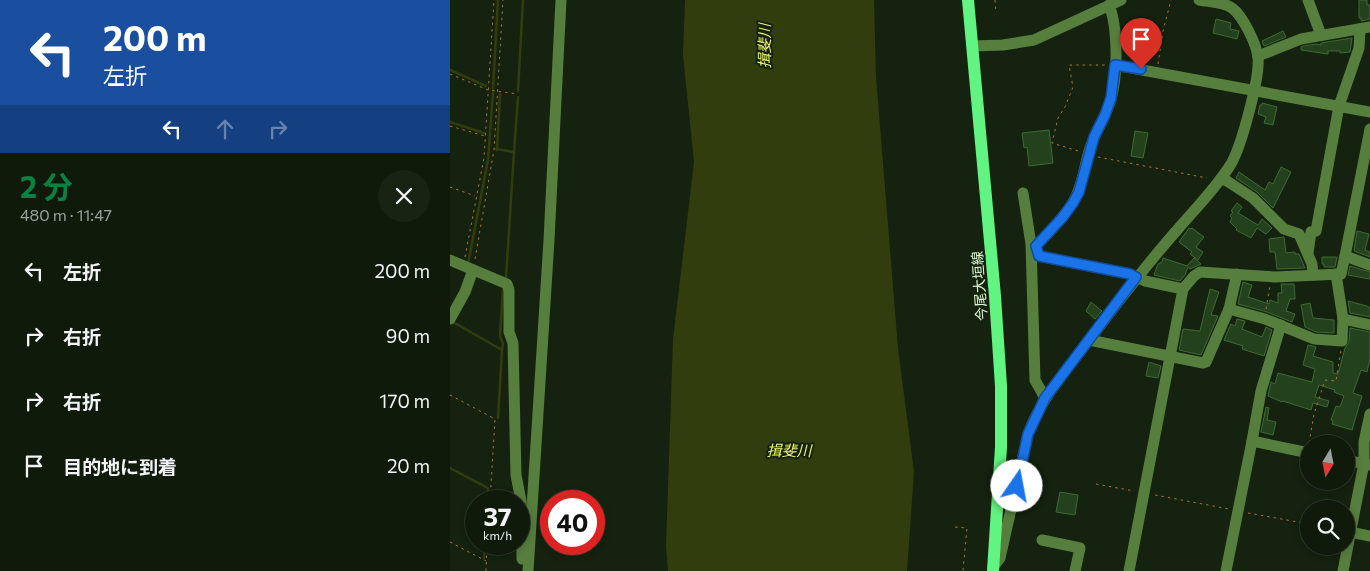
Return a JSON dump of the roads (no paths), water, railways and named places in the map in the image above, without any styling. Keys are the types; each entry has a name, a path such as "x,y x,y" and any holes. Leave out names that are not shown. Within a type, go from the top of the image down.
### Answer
{"main road":[{"name":"今尾大垣線","path":"968,0 994,281 1001,386 1001,447 993,569"}],"street":[{"path":"528,571 561,0"},
{"path":"973,46 1023,43 1034,40 1120,0"},
{"path":"993,569 1000,558 1028,434 1045,398 1136,277 1218,181 1235,156 1254,90 1258,71 1258,56 1241,18 1233,8 1227,3 1200,0"},
{"path":"1308,0 1321,35"},
{"path":"1109,5 1114,17 1115,65 1111,98 1094,137 1079,192 1062,218 1036,246 1039,256 1130,274 1183,289"},
{"path":"1258,56 1301,39 1365,28 1340,106 1316,232 1311,232 1308,253"},
{"path":"1115,65 1370,112"},
{"path":"1129,571 1183,289 1200,272 1276,277 1341,274 1370,129"},
{"path":"1218,181 1227,180 1253,198 1284,229 1299,234 1312,264 1313,275"},
{"path":"1023,193 1031,244 1036,380 1045,398"},
{"path":"1345,256 1370,265"},
{"path":"450,260 507,284 509,332 513,343 516,475 521,501 522,571"},
{"path":"450,320 465,292 468,268"},
{"path":"1089,340 1170,357 1206,362 1229,309 1237,274"},
{"path":"1229,309 1264,319 1314,339 1342,341 1343,319 1336,274"},
{"path":"1343,319 1370,325"},
{"path":"1226,571 1261,391 1281,326"},
{"path":"1355,512 1367,464 1364,442 1370,414"},
{"path":"1252,441 1300,451"},
{"path":"1355,533 1370,536"},
{"path":"1042,540 1080,548 1075,571"},
{"path":"1343,571 1346,555"}],"water":[{"name":"揖斐川","path":"685,0 874,0 876,77 898,348 914,472 907,571 668,571 666,546 673,339 694,162 683,55"}],"waterway":[{"path":"493,89 498,0"},
{"path":"518,91 523,0"},
{"path":"450,70 486,86"},
{"path":"468,264 488,160 493,93"},
{"path":"497,150 500,94"},
{"path":"514,152 518,97"},
{"path":"450,122 484,133"},
{"path":"496,149 514,152 506,278"},
{"path":"453,322 502,350 503,344 500,336 503,290"},
{"path":"498,418 502,350"},
{"path":"450,468 488,488 488,490"}]}
